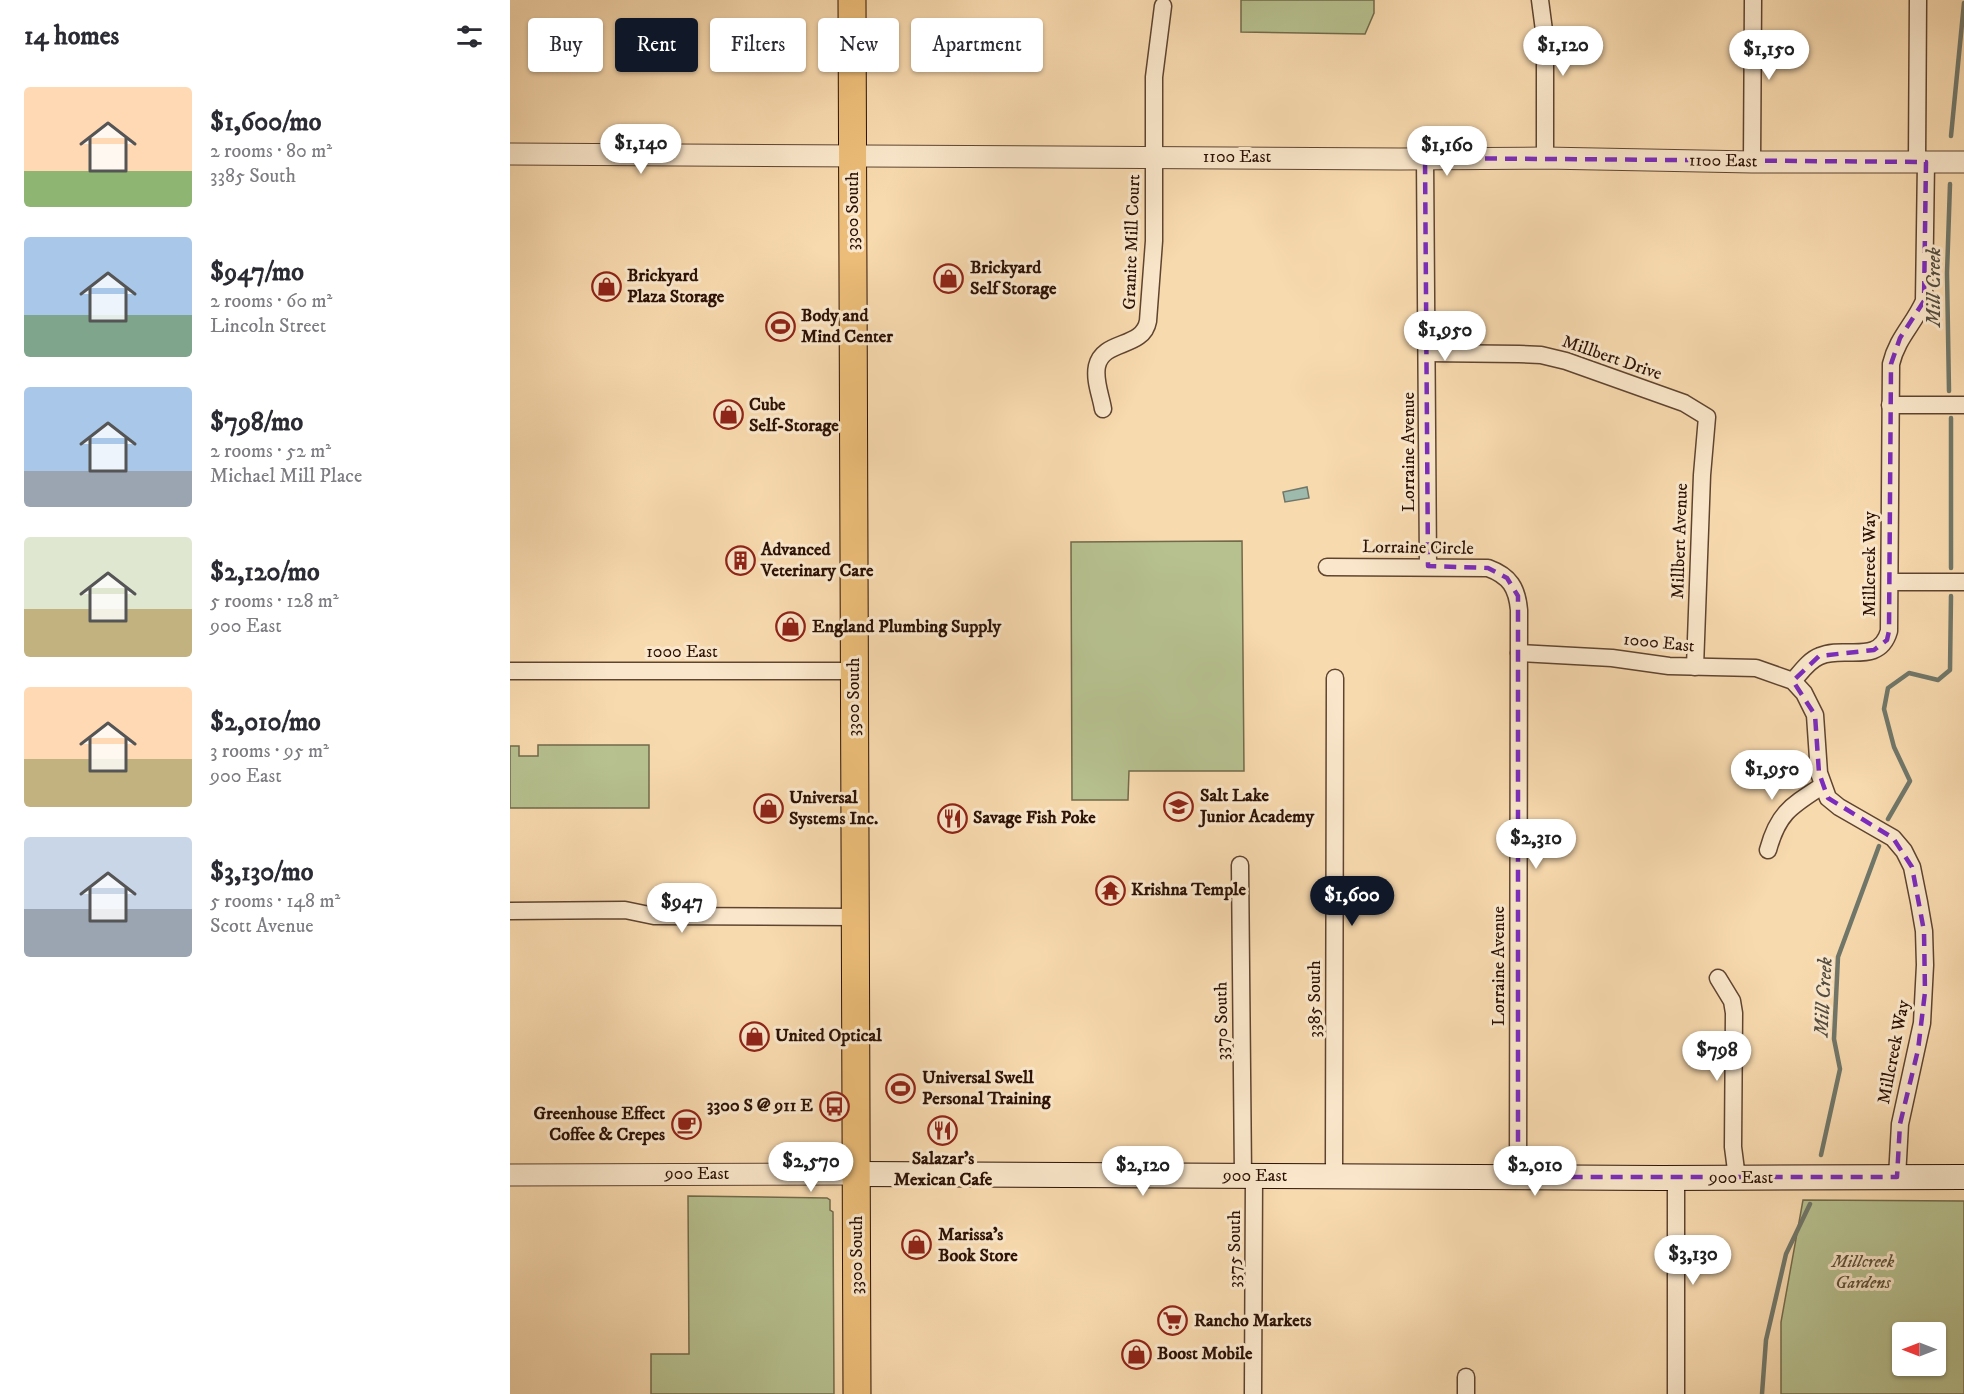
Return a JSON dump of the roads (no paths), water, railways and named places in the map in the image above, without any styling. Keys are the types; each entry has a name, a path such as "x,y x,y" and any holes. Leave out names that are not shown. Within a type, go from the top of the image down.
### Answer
{"main road":[{"name":"3300 South","path":"852,0 857,1394"},
{"name":"900 East","path":"856,1174 1964,1177"}],"street":[{"path":"1540,0 1545,38 1545,158"},
{"path":"1752,162 1753,0"},
{"name":"Millcreek Way","path":"1793,681 1807,665 1819,656 1827,653 1863,652 1880,647 1887,640 1889,631 1891,364 1893,351 1919,313 1924,301 1918,0"},
{"path":"1155,157 1154,77 1163,6"},
{"name":"1100 East","path":"510,154 1964,162"},
{"name":"Granite Mill Court","path":"1103,410 1097,373 1100,359 1108,351 1141,336 1147,325 1154,252 1155,157"},
{"name":"Lorraine Avenue","path":"1425,158 1428,566"},
{"name":"Millbert Drive","path":"1427,353 1541,355 1566,361 1684,403 1707,417"},
{"path":"1890,405 1964,405"},
{"name":"Millbert Avenue","path":"1695,667 1702,475 1707,417"},
{"name":"Lorraine Circle","path":"1327,567 1488,568 1507,578"},
{"name":"Lorraine Avenue","path":"1507,578 1515,587 1518,596 1518,1177"},
{"path":"1890,582 1964,582"},
{"name":"1000 East","path":"1519,653 1612,658 1669,666 1756,668 1793,681"},
{"name":"1000 East","path":"510,671 854,671"},
{"name":"3385 South","path":"1334,1176 1335,678"},
{"path":"1768,850 1774,829 1786,812 1822,786 1815,716 1804,693 1793,681"},
{"name":"Millcreek Way","path":"1822,786 1828,798 1839,807 1893,838 1904,851 1912,867 1919,902 1924,931 1925,965 1922,1023 1900,1124 1897,1177"},
{"name":"3370 South","path":"1240,865 1249,1176"},
{"path":"510,911 625,910 654,916 855,917"},
{"path":"1718,978 1729,995 1734,1013 1733,1147 1737,1178"},
{"name":"900 East","path":"510,1175 856,1174"},
{"name":"3375 South","path":"1249,1176 1254,1394"},
{"path":"1676,1178 1676,1394"}],"waterway":[{"name":"Mill Creek","path":"1951,136 1964,3"},
{"name":"Mill Creek","path":"1949,391 1947,273 1950,184"},
{"name":"Mill Creek","path":"1951,418 1951,568"},
{"name":"Mill Creek","path":"1888,819 1910,781 1894,747 1884,709 1888,688 1909,673 1938,680 1950,670 1951,596"},
{"name":"Mill Creek","path":"1821,1155 1840,1069 1834,1039 1838,957 1879,846"},
{"name":"Mill Creek","path":"1762,1394 1766,1340 1786,1254 1810,1204"}],"place":[{"name":"Brickyard Self Storage","path":"949,278"},
{"name":"Brickyard Plaza Storage","path":"606,286"},
{"name":"Body and Mind Center","path":"780,326"},
{"name":"Cube Self-Storage","path":"728,415"},
{"name":"Advanced Veterinary Care","path":"740,560"},
{"name":"England Plumbing Supply","path":"791,627"},
{"name":"Salt Lake Junior Academy","path":"1179,806"},
{"name":"Universal Systems Inc.","path":"768,808"},
{"name":"Savage Fish Poke","path":"952,818"},
{"name":"Krishna Temple","path":"1110,890"},
{"name":"United Optical","path":"754,1036"},
{"name":"Universal Swell Personal Training","path":"901,1088"},
{"name":"3300 S @ 911 E","path":"834,1106"},
{"name":"Greenhouse Effect Coffee & Crepes","path":"686,1124"},
{"name":"Salazar's Mexican Cafe","path":"943,1130"},
{"name":"Marissa's Book Store","path":"917,1245"},
{"name":"Rancho Markets","path":"1173,1321"},
{"name":"Boost Mobile","path":"1136,1354"}],"park label":[{"name":"Millcreek Gardens","path":"1863,1272"}]}
